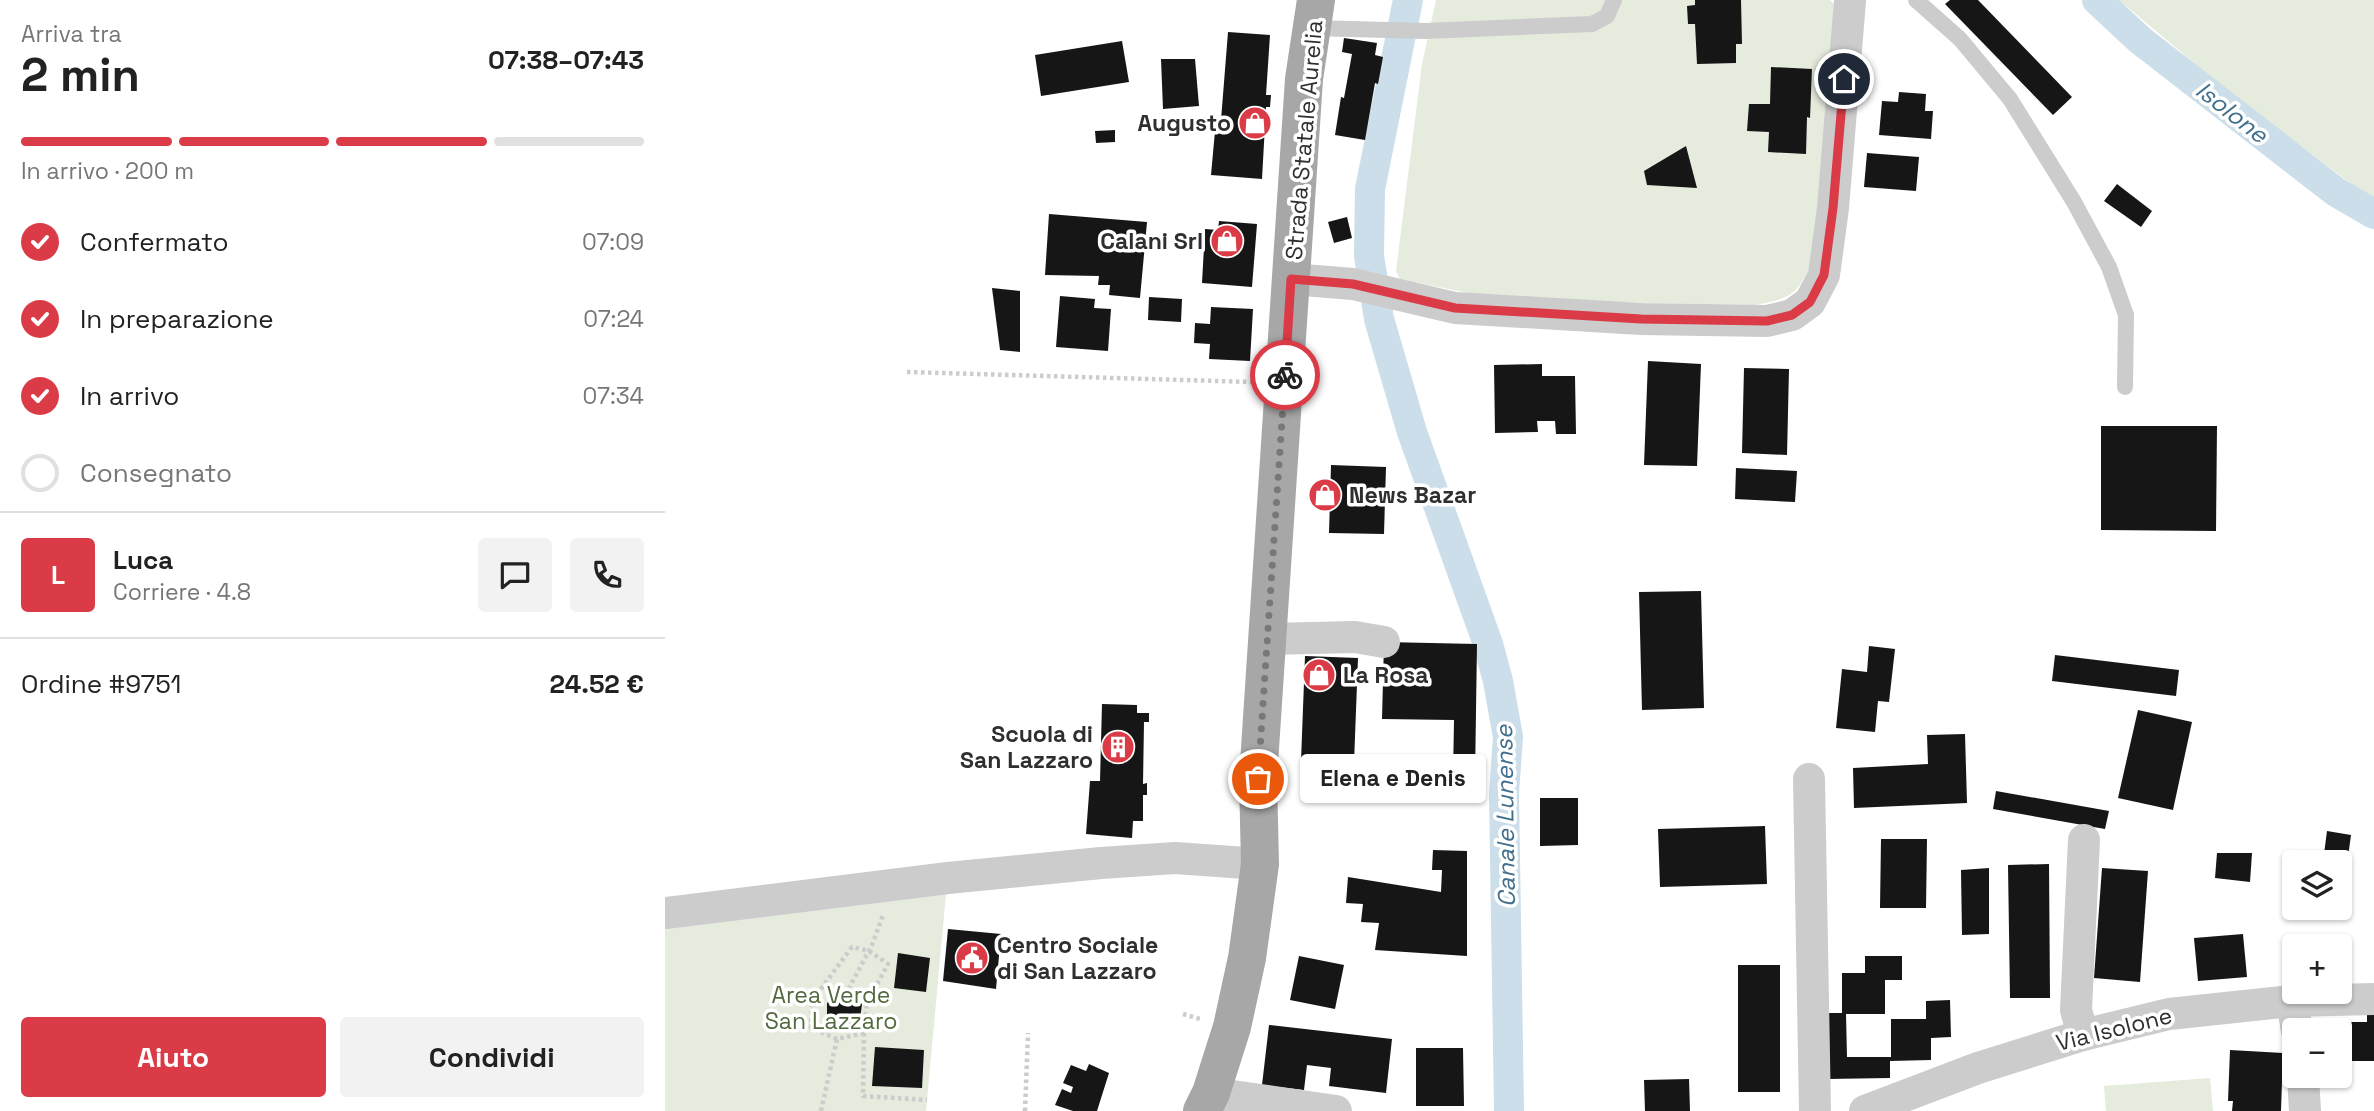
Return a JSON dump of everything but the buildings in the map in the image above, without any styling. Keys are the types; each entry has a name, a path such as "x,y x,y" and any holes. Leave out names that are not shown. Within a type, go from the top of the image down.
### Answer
{"main road":[{"name":"Strada Statale Aurelia","path":"1206,1102 1232,1027 1245,970 1260,864 1258,779 1304,79 1314,14"}],"street":[{"path":"1291,279 1353,284 1455,308 1641,319 1767,321 1792,315 1810,302 1824,275 1833,208 1850,0"},
{"path":"1268,639 1355,637 1384,642"},
{"path":"1809,779 1815,1111"},
{"path":"2083,1035 2076,1010 2084,840"},
{"path":"665,914 894,884 1101,863 1175,858 1260,864"},
{"name":"Via Isolone","path":"1865,1111 1977,1068 2083,1035 2169,1014 2294,1016 2374,999"},
{"path":"2304,1088 2305,1111"},
{"path":"1206,1102 1336,1111"}],"lane":[{"path":"1314,14 1375,29 1425,31 1592,24 1607,16 1614,0"},
{"path":"1916,0 1960,39 2010,99 2074,202 2109,267 2126,315 2125,387"}],"path":[{"path":"907,372 1284,383"},
{"path":"867,1003 849,988 869,951 894,884"},
{"path":"864,1033 837,1039 811,1028 812,1001 852,947 869,951 888,964 867,1003 863,1096 927,1100"},
{"path":"1025,1111 1028,1033"},
{"path":"821,1111 837,1039"}],"green space":[{"path":"1436,0 1830,0 1836,7 1815,256 1799,286 1788,296 1756,305 1502,300 1400,279 1396,271 1422,64"},
{"path":"2119,0 2374,0 2374,201 2224,88"},
{"name":"Area Verde San Lazzaro","path":"946,894 926,1111 665,1111 665,924"},
{"path":"2210,1078 2213,1111 2106,1111 2104,1086"}],"waterway":[{"name":"Canale Lunense","path":"1408,0 1370,189 1369,256 1379,319 1412,432 1488,644 1508,737 1504,793 1509,1111"},
{"name":"Isolone","path":"2097,0 2140,40 2336,192 2374,214"}],"way so far":[{"path":"1258,779 1285,375"}],"place":[{"name":"Augusto","path":"1255,123"},
{"name":"Calani Srl","path":"1227,241"},
{"name":"News Bazar","path":"1325,495"},
{"name":"La Rosa","path":"1319,675"},
{"name":"Scuola di San Lazzaro","path":"1118,747"},
{"name":"Elena e Denis","path":"1258,779"},
{"name":"Centro Sociale di San Lazzaro","path":"972,958"}],"route":[{"path":"1285,375 1291,279 1353,284 1455,308 1641,319 1767,321 1792,315 1810,302 1824,275 1833,208 1844,79"}]}
